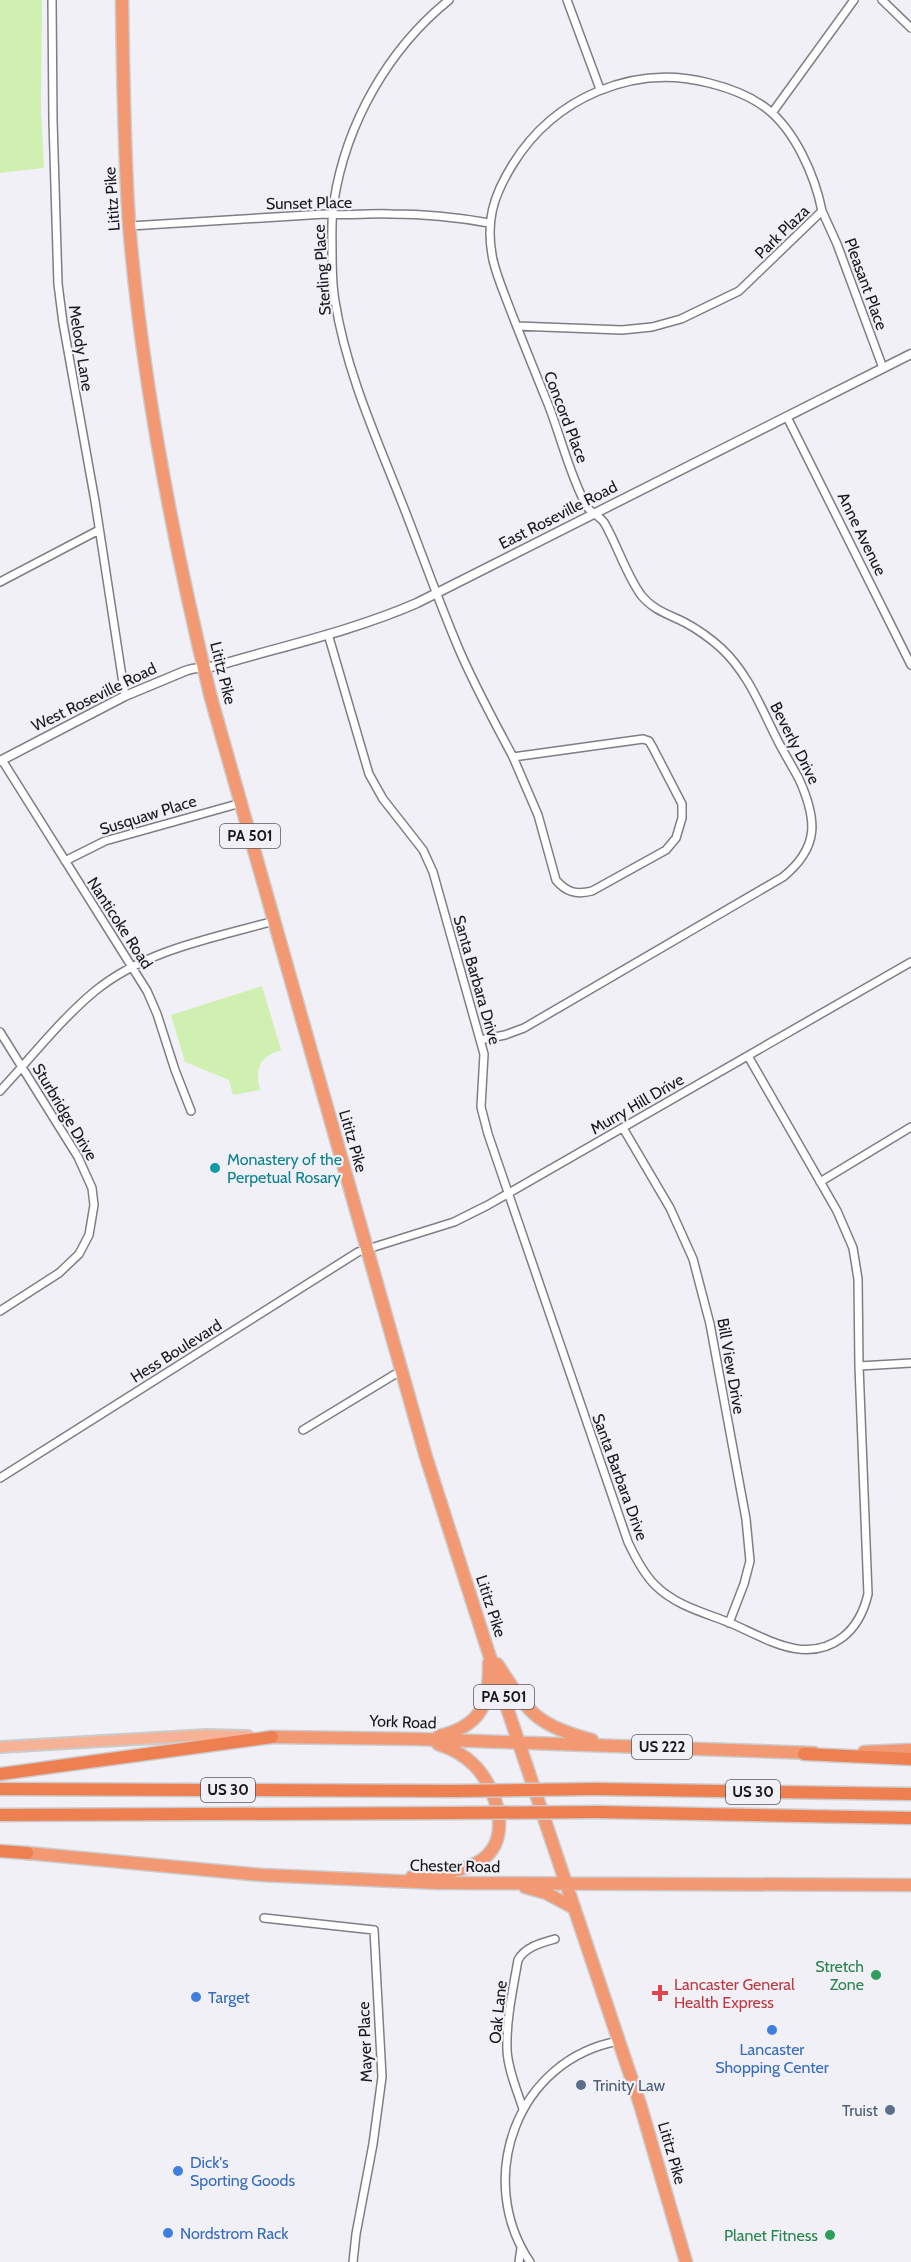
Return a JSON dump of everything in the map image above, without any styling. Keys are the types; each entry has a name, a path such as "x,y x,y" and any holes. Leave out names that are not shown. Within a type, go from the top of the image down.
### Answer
{"highway":[{"name":"Lititz Pike","path":"122,0 123,106 138,311 153,414 183,573 204,668 273,921 426,1455 488,1651 643,2112 686,2262"},
{"path":"417,1739 448,1734 470,1723 477,1716 486,1701 490,1687 488,1651"},
{"path":"488,1651 536,1717 569,1734 622,1745"},
{"path":"0,1774 272,1737"},
{"name":"York Road","path":"272,1737 622,1745 804,1754 911,1750"},
{"path":"387,1881 474,1864 489,1854 499,1840 498,1812 491,1790 482,1774 473,1763 452,1749 417,1739"},
{"name":"US 222","path":"804,1754 911,1759"},
{"name":"US 30","path":"0,1789 455,1791 595,1789 911,1794"},
{"name":"US 30","path":"0,1815 598,1812 911,1818"},
{"name":"Chester Road","path":"0,1852 262,1875 387,1881 911,1885"},
{"path":"512,1883 546,1893 574,1908"}],"main road":[{"name":"York Road","path":"0,1747 206,1735 272,1737"}],"street":[{"name":"Melody Lane","path":"52,0 53,143 58,284 67,353 99,530 125,696"},
{"name":"Sterling Place","path":"449,0 408,41 375,86 345,155 332,215 334,298 346,352 436,593 472,679 513,757 538,814 555,880 572,892 580,894 592,891 666,850 676,838 682,818 682,804 649,741 643,739 513,757"},
{"path":"567,0 600,89"},
{"path":"772,113 854,0"},
{"path":"882,0 911,28"},
{"name":"Park Plaza","path":"659,78 690,79 738,92 756,101 772,113 800,148 822,211 739,291 681,319 658,325 599,331 517,326 493,261 489,223 492,207 501,186 519,155 534,135 555,115 600,89 631,81 659,78"},
{"name":"Pleasant Place","path":"822,211 837,244 883,368"},
{"name":"Sunset Place","path":"130,226 388,213 448,216 489,223"},
{"name":"Concord Place","path":"517,326 583,499 587,508 594,514"},
{"name":"East Roseville Road","path":"204,668 375,620 436,593 911,354"},
{"name":"Anne Avenue","path":"787,417 911,665"},
{"name":"Beverly Drive","path":"480,1040 524,1028 783,877 804,854 813,830 813,820 800,779 742,671 705,634 660,611 646,600 634,584 604,520 594,514"},
{"path":"0,582 99,530"},
{"name":"Santa Barbara Drive","path":"328,634 369,774 383,799 418,843 433,872 485,1060 481,1097 482,1113 610,1493 637,1560 654,1584 674,1599 696,1611 782,1645 812,1651 841,1639 855,1626 866,1602 868,1585 859,1366 858,1279 853,1248 837,1211 748,1056"},
{"name":"West Roseville Road","path":"1,760 125,696 195,667 204,668"},
{"name":"Nanticoke Road","path":"1,760 132,968 157,1014 191,1112"},
{"name":"Susquaw Place","path":"64,861 105,841 241,803"},
{"path":"0,1090 95,991 132,968 189,944 273,921"},
{"name":"Murry Hill Drive","path":"367,1249 454,1222 509,1194 911,962"},
{"name":"Sturbridge Drive","path":"0,1032 86,1170 92,1188 94,1205 89,1235 79,1254 59,1273 0,1311"},
{"path":"820,1182 911,1127"},
{"name":"Bill View Drive","path":"623,1128 662,1193 685,1238 704,1295 746,1519 750,1557 744,1584 729,1623"},
{"name":"Hess Boulevard","path":"0,1478 330,1269 367,1249"},
{"path":"859,1366 911,1363"},
{"path":"303,1430 402,1370"},
{"name":"Mayer Place","path":"264,1918 374,1930 382,2077 353,2262"},
{"name":"Oak Lane","path":"523,2109 507,2051 518,1960 521,1954 533,1946 555,1939"},
{"path":"530,2262 521,2248 510,2221 504,2172 509,2143 523,2109 544,2082 573,2059 590,2050 619,2041"},
{"path":"519,2262 521,2248"}],"green space":[{"path":"0,0 42,0 41,111 44,168 0,173"},
{"path":"262,986 281,1050 268,1056 260,1065 258,1076 260,1090 233,1095 229,1080 185,1062 171,1015"}],"place":[{"name":"Monastery of the Perpetual Rosary","path":"215,1168"},
{"name":"Stretch Zone","path":"876,1975"},
{"name":"Lancaster General Health Express","path":"660,1993"},
{"name":"Target","path":"196,1997"},
{"name":"Lancaster Shopping Center","path":"772,2030"},
{"name":"Trinity Law","path":"581,2085"},
{"name":"Truist","path":"890,2110"},
{"name":"Dick's Sporting Goods","path":"178,2171"},
{"name":"Nordstrom Rack","path":"168,2233"},
{"name":"Planet Fitness","path":"830,2235"}]}
